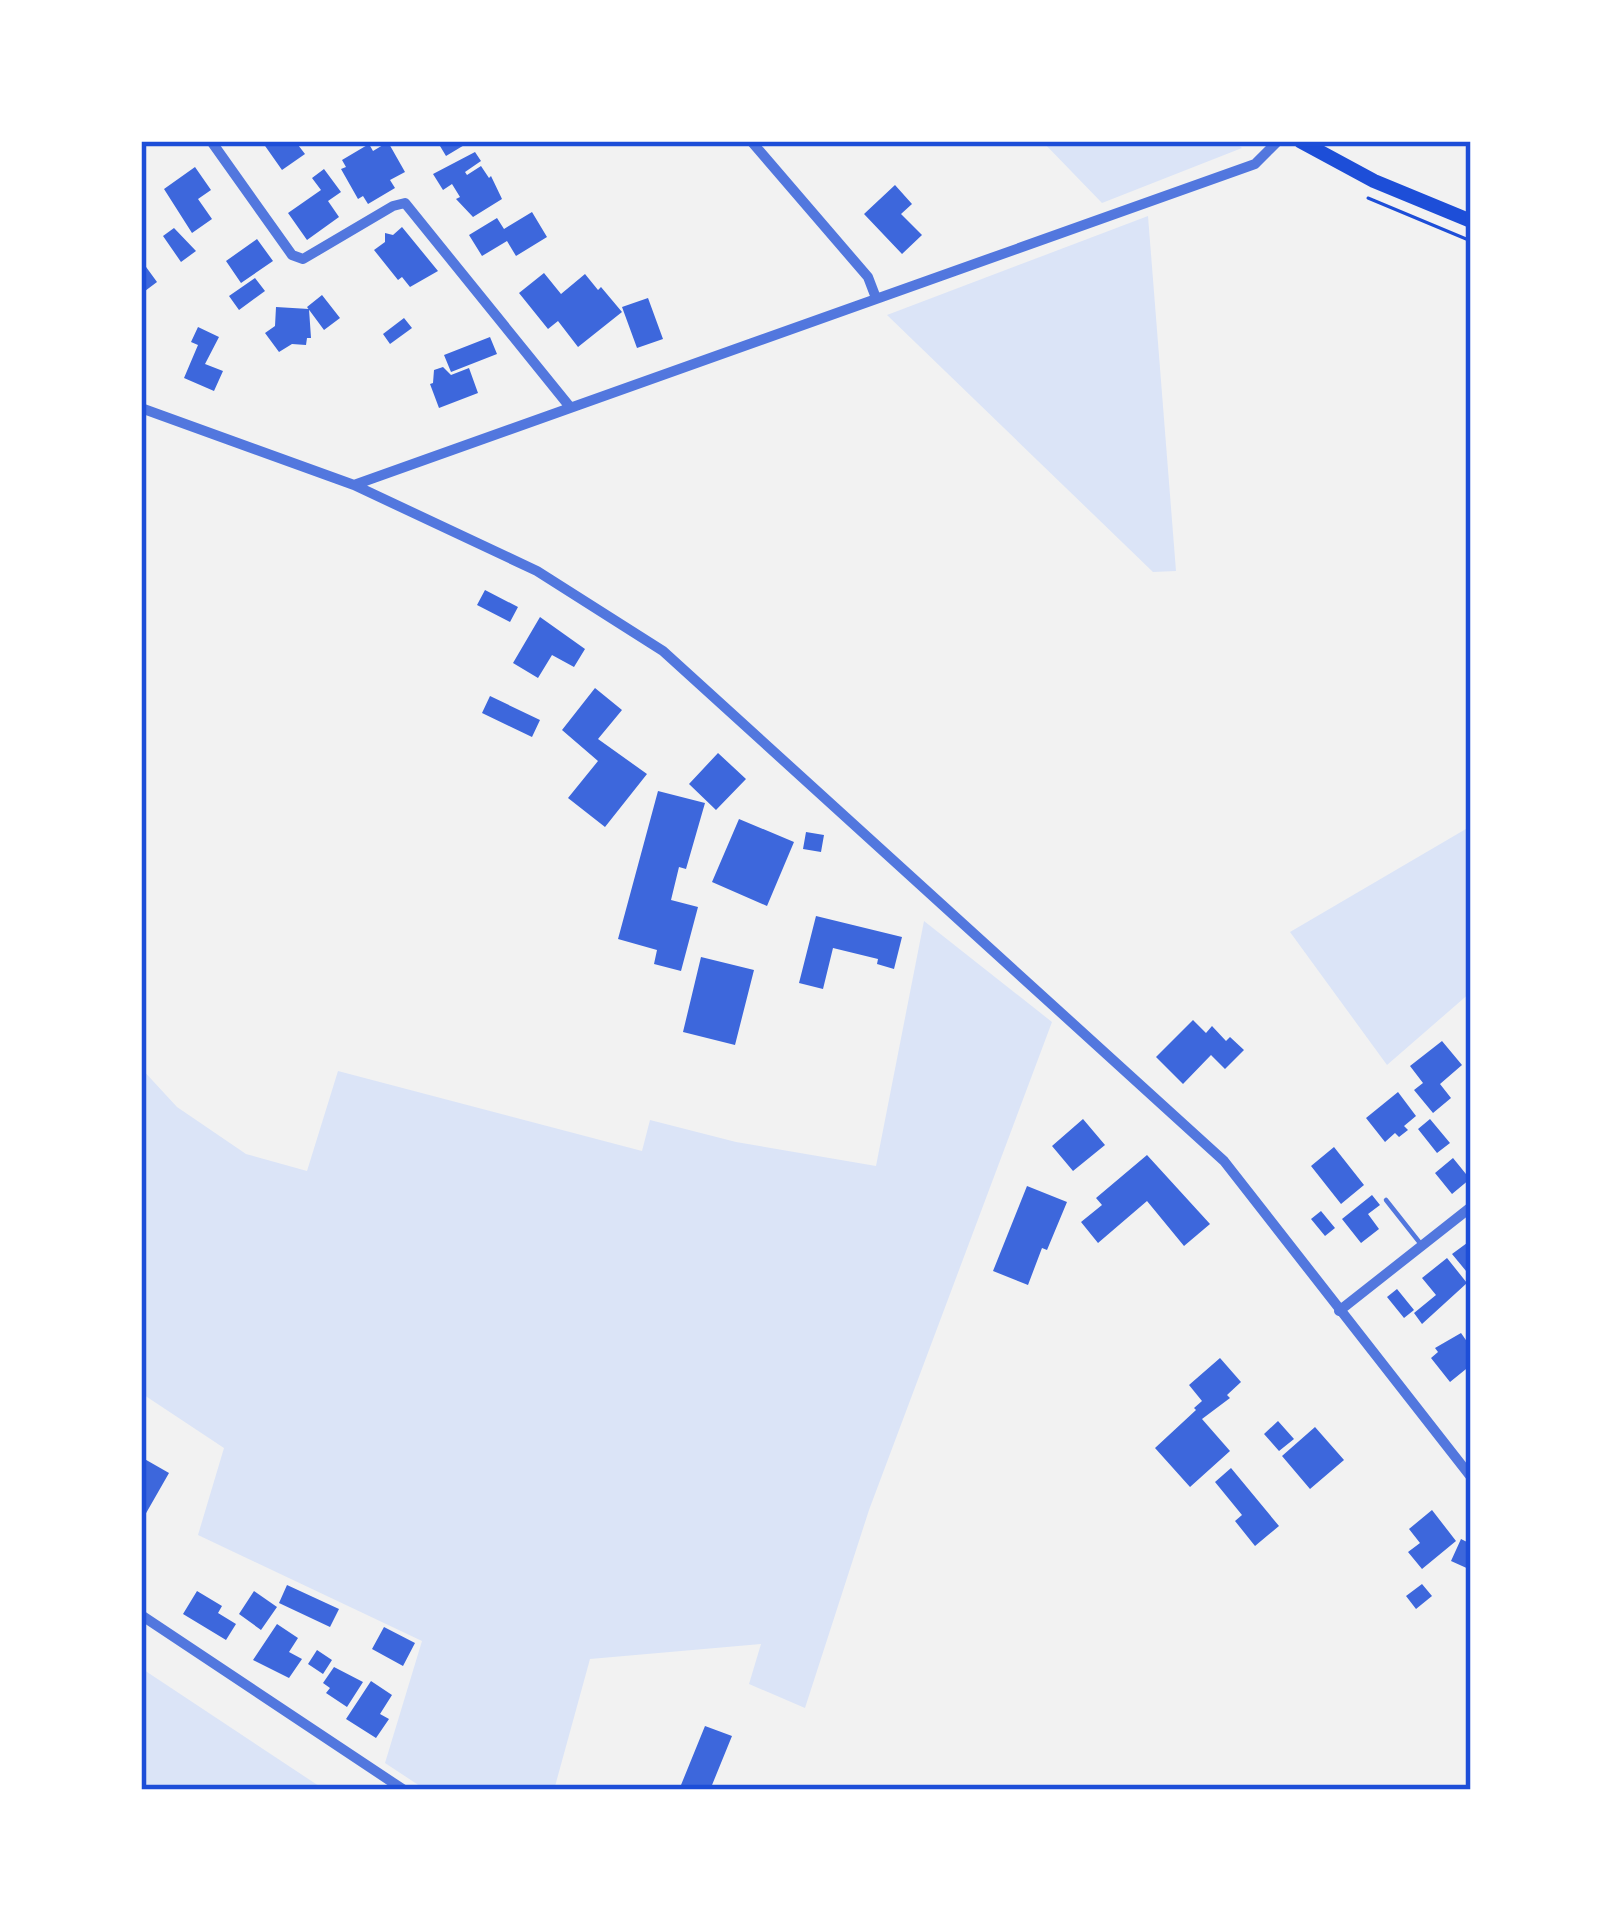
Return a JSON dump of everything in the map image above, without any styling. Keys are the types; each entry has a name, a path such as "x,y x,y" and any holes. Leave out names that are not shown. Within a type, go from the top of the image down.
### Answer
{"main road":[{"path":"1300,141 1374,181 1471,221"}],"street":[{"path":"211,141 292,255 303,259 405,203 570,406"},
{"path":"751,141 868,277 876,298"},
{"path":"354,485 1255,164 1278,141"},
{"path":"141,408 354,485 537,571 663,651 1224,1160 1471,1477"},
{"path":"1340,1311 1471,1207"},
{"path":"141,1615 404,1790"}],"lane":[{"path":"1386,1201 1422,1245"}],"shaded area":[{"path":"1042,141 1233,141 1242,148 1102,203"},
{"path":"1148,216 1176,571 1153,572 887,315"},
{"path":"1471,826 1471,992 1387,1065 1290,932"},
{"path":"924,921 1052,1022 869,1510 805,1708 749,1684 761,1644 590,1659 554,1790 426,1790 385,1763 422,1641 198,1535 224,1448 141,1393 141,1068 177,1107 246,1154 307,1171 338,1071 642,1151 650,1120 736,1142 876,1166"},
{"path":"141,1668 325,1790 141,1790"}],"building":[{"path":"266,141 295,141 305,154 282,170"},
{"path":"437,141 471,141 446,156"},
{"path":"388,142 405,172 390,180 395,188 368,204 363,196 358,199 341,169 346,167 342,160 369,144 373,151"},
{"path":"475,152 481,161 465,172 481,166 502,199 473,217 456,199 460,197 452,184 443,190 433,174"},
{"path":"195,167 211,190 198,199 212,219 192,233 164,189"},
{"path":"324,169 341,192 328,201 339,217 307,240 288,213 321,190 312,178"},
{"path":"895,185 912,204 901,214 922,235 902,254 864,214"},
{"path":"532,212 547,237 516,256 507,241 482,256 469,235 497,218 504,229"},
{"path":"402,227 438,271 410,287 402,277 398,280 374,250 385,242 385,233 393,235"},
{"path":"174,228 196,251 181,262 163,236"},
{"path":"257,239 273,261 241,283 226,261"},
{"path":"141,260 157,282 141,294"},
{"path":"544,273 561,294 585,274 622,312 578,347 558,321 548,329 519,293"},
{"path":"255,278 265,291 239,310 229,296"},
{"path":"322,295 340,318 324,330 307,307"},
{"path":"648,298 663,339 637,348 622,307"},
{"path":"276,307 309,309 311,338 306,345 292,344 279,352 265,333 275,326"},
{"path":"404,318 412,328 390,344 383,334"},
{"path":"198,327 219,337 205,364 223,371 214,391 184,378 198,345 191,342"},
{"path":"490,337 497,354 451,372 444,355"},
{"path":"443,367 451,375 469,368 478,393 439,408 430,384 434,370"},
{"path":"485,590 518,607 510,622 477,605"},
{"path":"540,617 585,649 574,667 552,655 538,678 513,663"},
{"path":"595,688 622,710 598,739 647,774 605,827 568,798 598,761 562,730"},
{"path":"490,696 540,720 532,737 482,713"},
{"path":"718,753 746,779 716,810 689,784"},
{"path":"658,791 705,803 686,869 679,867 671,900 698,907 681,971 654,964 657,950 618,939"},
{"path":"739,819 794,842 767,906 712,882"},
{"path":"806,832 824,835 821,852 803,849"},
{"path":"816,916 902,937 894,969 877,964 878,959 833,948 823,989 799,983"},
{"path":"701,957 754,970 735,1045 683,1032"},
{"path":"1193,1020 1206,1033 1212,1026 1244,1050 1225,1069 1211,1055 1183,1084 1156,1057"},
{"path":"1442,1041 1462,1065 1440,1084 1451,1098 1433,1113 1414,1090 1423,1083 1410,1066"},
{"path":"1398,1092 1416,1116 1404,1126 1408,1130 1385,1142 1366,1118"},
{"path":"1083,1119 1105,1145 1073,1171 1052,1146"},
{"path":"1430,1119 1450,1143 1437,1153 1418,1129"},
{"path":"1334,1147 1364,1185 1341,1204 1311,1166"},
{"path":"1147,1155 1210,1224 1184,1246 1147,1201 1098,1243 1081,1222 1102,1205 1096,1198"},
{"path":"1453,1158 1470,1179 1452,1194 1435,1173"},
{"path":"1027,1186 1067,1202 1028,1285 993,1271"},
{"path":"1372,1195 1380,1205 1368,1214 1379,1229 1361,1243 1342,1219"},
{"path":"1321,1211 1335,1228 1325,1236 1311,1219"},
{"path":"1467,1243 1471,1248 1471,1277 1452,1254"},
{"path":"1447,1258 1467,1283 1422,1324 1414,1313 1436,1295 1422,1278"},
{"path":"1397,1289 1414,1310 1404,1318 1387,1297"},
{"path":"1461,1333 1468,1343 1471,1340 1471,1365 1450,1382 1431,1358 1438,1352 1435,1348"},
{"path":"1220,1358 1241,1382 1227,1395 1230,1398 1202,1419 1230,1451 1190,1487 1155,1448 1196,1410 1202,1401 1189,1385"},
{"path":"1278,1421 1294,1439 1279,1451 1264,1434"},
{"path":"1315,1427 1344,1460 1310,1489 1282,1456"},
{"path":"141,1457 169,1473 141,1522"},
{"path":"1231,1468 1279,1526 1255,1546 1235,1521 1242,1515 1215,1482"},
{"path":"1432,1510 1456,1541 1422,1569 1408,1552 1420,1543 1409,1529"},
{"path":"1461,1539 1471,1544 1471,1570 1451,1561"},
{"path":"1422,1584 1432,1596 1416,1609 1406,1596"},
{"path":"287,1585 339,1609 330,1627 279,1603"},
{"path":"197,1591 222,1606 218,1613 236,1624 226,1640 183,1614"},
{"path":"254,1591 277,1607 261,1630 239,1614"},
{"path":"277,1624 298,1638 289,1652 302,1659 289,1678 253,1660"},
{"path":"384,1627 415,1643 403,1666 372,1649"},
{"path":"317,1650 332,1660 323,1674 308,1664"},
{"path":"334,1667 363,1682 347,1707 326,1693 330,1688 323,1683"},
{"path":"371,1681 392,1695 380,1714 389,1719 376,1738 346,1719"},
{"path":"705,1726 732,1736 710,1790 692,1790 681,1785"}]}
